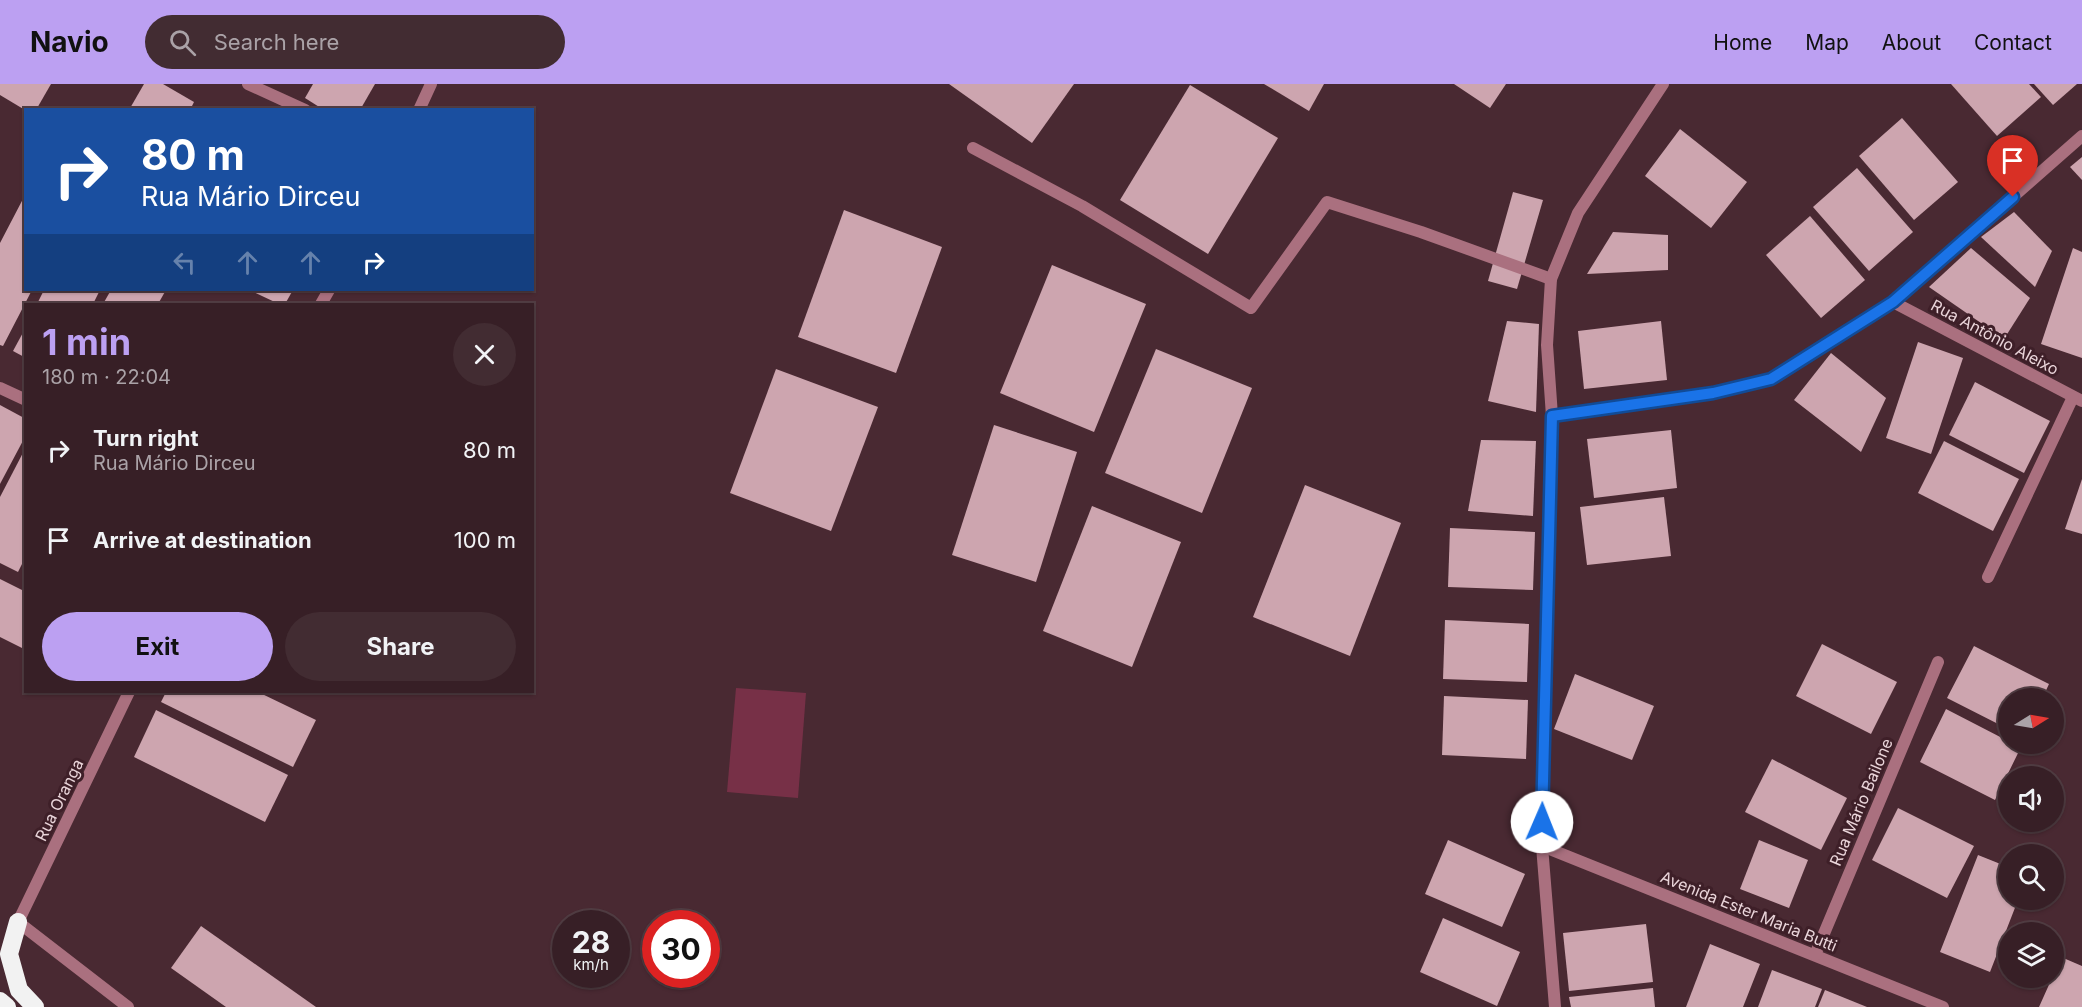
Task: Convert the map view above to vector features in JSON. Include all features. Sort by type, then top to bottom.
[{"type":"highway","points":[[18,922],[9,954],[19,990],[35,1007]]},
{"type":"highway","points":[[0,1001],[7,1007]]},
{"type":"street","points":[[248,84],[301,108]]},
{"type":"street","points":[[420,108],[431,84]]},
{"type":"street","points":[[1555,1007],[1542,846],[1552,416],[1547,345],[1551,279],[1578,213],[1663,84]]},
{"type":"street","points":[[1552,416],[1713,393],[1771,379],[1893,302],[2082,136]]},
{"type":"street","points":[[973,148],[1082,206],[1251,308],[1327,202],[1421,231],[1551,279]]},
{"type":"street","name":"Rua Antônio Aleixo","points":[[1893,302],[2077,399]]},
{"type":"street","points":[[0,388],[24,399]]},
{"type":"street","points":[[1988,577],[2077,399]]},
{"type":"street","name":"Rua Mário Bailone","points":[[1815,955],[1938,662]]},
{"type":"street","name":"Rua Oranga","points":[[18,922],[129,693]]},
{"type":"street","name":"Avenida Ester Maria Butti","points":[[1542,846],[1943,1007]]},
{"type":"street","points":[[18,922],[128,1007]]},
{"type":"shaded area","points":[[736,688],[806,693],[798,798],[727,792]]},
{"type":"building","points":[[0,84],[51,84],[37,108],[24,109],[0,95]]},
{"type":"building","points":[[144,84],[163,84],[194,102],[191,108],[130,108]]},
{"type":"building","points":[[313,84],[375,84],[361,108],[321,108],[305,98]]},
{"type":"building","points":[[949,84],[1074,84],[1032,143]]},
{"type":"building","points":[[1264,84],[1324,84],[1309,111]]},
{"type":"building","points":[[1454,84],[1506,84],[1490,108]]},
{"type":"building","points":[[1951,84],[2029,84],[2041,97],[1997,136]]},
{"type":"building","points":[[2034,84],[2077,84],[2053,105]]},
{"type":"building","points":[[1190,85],[1278,138],[1208,254],[1120,200]]},
{"type":"building","points":[[1902,118],[1958,182],[1914,220],[1859,156]]},
{"type":"building","points":[[1680,129],[1747,182],[1711,228],[1645,176]]},
{"type":"building","points":[[2082,157],[2082,180],[2070,167]]},
{"type":"building","points":[[1857,168],[1913,232],[1869,271],[1813,207]]},
{"type":"building","points":[[1513,192],[1543,200],[1517,289],[1488,281]]},
{"type":"building","points":[[24,197],[24,291],[31,291],[3,346],[0,345],[0,243]]},
{"type":"building","points":[[844,210],[942,247],[896,373],[798,337]]},
{"type":"building","points":[[2014,212],[2052,251],[2035,287],[1981,237]]},
{"type":"building","points":[[1810,216],[1865,280],[1821,318],[1766,255]]},
{"type":"building","points":[[1613,232],[1668,235],[1668,270],[1587,274]]},
{"type":"building","points":[[1971,248],[2030,298],[2004,339],[1929,287]]},
{"type":"building","points":[[2073,248],[2082,252],[2082,358],[2041,344]]},
{"type":"building","points":[[1052,265],[1146,304],[1094,432],[1000,393]]},
{"type":"building","points":[[44,291],[100,291],[94,303],[38,303]]},
{"type":"building","points":[[110,291],[165,291],[159,303],[104,303]]},
{"type":"building","points":[[251,291],[292,291],[286,303],[277,303]]},
{"type":"building","points":[[1507,321],[1539,324],[1536,412],[1488,401]]},
{"type":"building","points":[[1661,321],[1667,380],[1584,389],[1578,331]]},
{"type":"building","points":[[24,331],[24,357],[13,351]]},
{"type":"building","points":[[1918,342],[1963,358],[1931,454],[1886,438]]},
{"type":"building","points":[[1156,349],[1252,388],[1202,513],[1105,473]]},
{"type":"building","points":[[1831,353],[1886,398],[1861,452],[1794,400]]},
{"type":"building","points":[[776,369],[878,407],[831,531],[730,493]]},
{"type":"building","points":[[1975,382],[2050,421],[2024,473],[1949,435]]},
{"type":"building","points":[[0,405],[24,418],[24,439],[0,484]]},
{"type":"building","points":[[994,425],[1077,452],[1036,582],[952,555]]},
{"type":"building","points":[[1671,430],[1677,488],[1594,498],[1587,439]]},
{"type":"building","points":[[1481,440],[1536,441],[1533,516],[1468,511]]},
{"type":"building","points":[[1944,441],[2019,479],[1993,531],[1918,493]]},
{"type":"building","points":[[24,451],[24,560],[18,572],[0,563],[0,497]]},
{"type":"building","points":[[2082,479],[2082,534],[2065,529]]},
{"type":"building","points":[[1305,485],[1401,523],[1350,656],[1253,617]]},
{"type":"building","points":[[1664,497],[1671,556],[1587,565],[1580,507]]},
{"type":"building","points":[[1092,506],[1181,542],[1132,667],[1043,631]]},
{"type":"building","points":[[1450,528],[1535,532],[1533,590],[1448,587]]},
{"type":"building","points":[[0,579],[24,591],[24,649],[0,637]]},
{"type":"building","points":[[1445,620],[1529,624],[1527,682],[1443,679]]},
{"type":"building","points":[[1822,644],[1897,682],[1871,734],[1796,696]]},
{"type":"building","points":[[1974,646],[2049,684],[2047,688],[1998,688],[1998,724],[1947,698]]},
{"type":"building","points":[[1575,674],[1654,706],[1632,760],[1554,729]]},
{"type":"building","points":[[166,693],[260,693],[316,720],[293,767],[161,702]]},
{"type":"building","points":[[1444,696],[1528,700],[1526,759],[1442,755]]},
{"type":"building","points":[[1946,709],[1998,736],[1998,754],[2018,754],[2012,766],[1998,766],[1998,794],[1995,800],[1920,762]]},
{"type":"building","points":[[156,710],[288,775],[265,822],[134,757]]},
{"type":"building","points":[[1772,759],[1847,798],[1821,850],[1745,812]]},
{"type":"building","points":[[1898,808],[1974,846],[1947,898],[1872,860]]},
{"type":"building","points":[[1448,840],[1525,874],[1502,927],[1425,894]]},
{"type":"building","points":[[1759,840],[1808,860],[1789,908],[1740,889]]},
{"type":"building","points":[[1978,855],[1998,863],[1998,910],[2014,910],[2009,922],[1998,922],[1998,951],[1990,972],[1940,952]]},
{"type":"building","points":[[1443,918],[1520,952],[1497,1006],[1420,972]]},
{"type":"building","points":[[1646,924],[1653,982],[1569,991],[1563,933]]},
{"type":"building","points":[[201,926],[316,1007],[226,1007],[171,968]]},
{"type":"building","points":[[1710,944],[1760,964],[1743,1007],[1686,1007]]},
{"type":"building","points":[[2064,958],[2082,966],[2082,1007],[2039,1007],[2048,988],[2064,988]]},
{"type":"building","points":[[1772,970],[1822,989],[1815,1007],[1758,1007]]},
{"type":"building","points":[[1653,988],[1655,1007],[1571,1007],[1569,997]]},
{"type":"building","points":[[1825,990],[1867,1007],[1818,1007]]},
{"type":"route","points":[[1542,822],[1552,416],[1713,393],[1771,379],[1893,302],[2013,197]]}]
